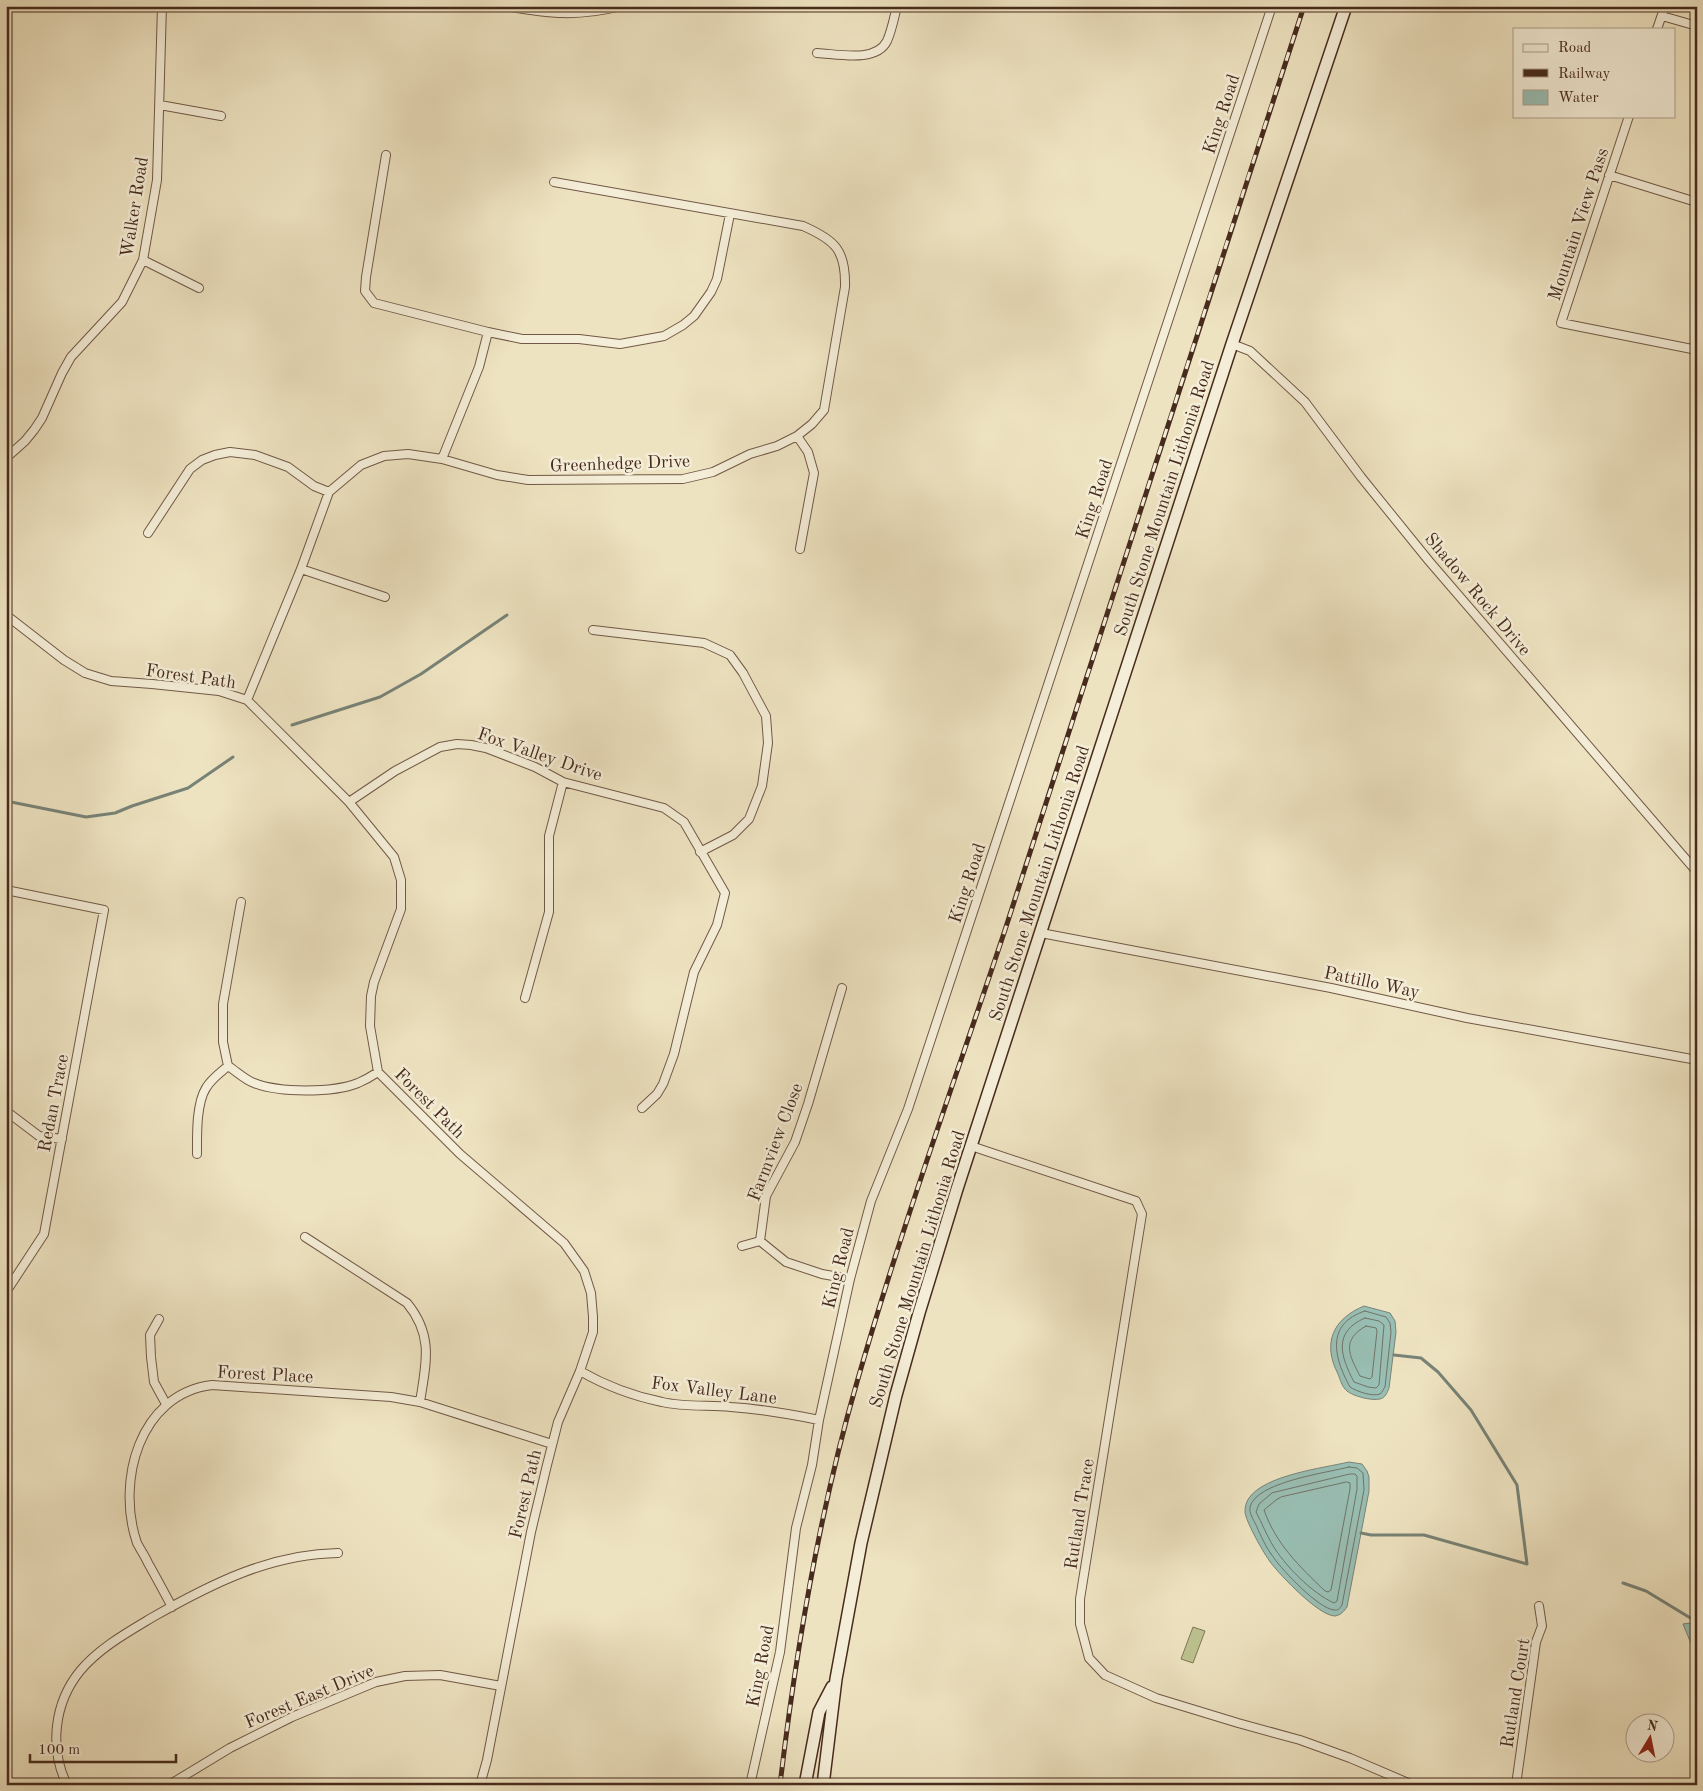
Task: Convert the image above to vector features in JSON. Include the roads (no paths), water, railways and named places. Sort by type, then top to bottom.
[{"type":"main road","name":"South Stone Mountain Lithonia Road","points":[[823,1785],[836,1679],[861,1543],[894,1404],[922,1304],[971,1146],[1232,344],[1346,6]]},
{"type":"main road","points":[[805,1785],[819,1712],[836,1679]]},
{"type":"street","name":"Walker Road","points":[[6,458],[34,430],[42,418],[71,357],[122,302],[143,260],[157,180],[162,6]]},
{"type":"street","points":[[506,6],[568,14],[597,12],[621,6]]},
{"type":"street","points":[[817,53],[867,56],[879,51],[886,42],[897,6]]},
{"type":"street","name":"King Road","points":[[750,1785],[780,1652],[796,1528],[812,1465],[819,1420],[850,1278],[871,1201],[908,1109],[1272,6]]},
{"type":"street","points":[[1658,28],[1665,6]]},
{"type":"street","points":[[1662,16],[1697,26]]},
{"type":"street","points":[[160,106],[221,116]]},
{"type":"street","name":"Mountain View Pass","points":[[1628,118],[1561,323],[1697,350]]},
{"type":"street","points":[[386,155],[366,277],[366,291],[374,303],[522,339],[579,339],[620,344],[664,336],[683,325],[694,316],[711,292],[717,279],[730,214]]},
{"type":"street","points":[[1609,175],[1693,200]]},
{"type":"street","name":"Greenhedge Drive","points":[[247,700],[301,569],[329,492],[360,465],[384,456],[408,454],[442,459],[496,475],[528,480],[683,479],[713,472],[750,454],[778,446],[798,436],[824,410],[845,287],[845,273],[842,258],[835,246],[824,235],[803,226],[554,182]]},
{"type":"street","points":[[143,260],[199,288]]},
{"type":"street","points":[[442,459],[479,366],[488,332]]},
{"type":"street","name":"Shadow Rock Drive","points":[[1232,344],[1250,351],[1305,402],[1361,477],[1429,561],[1697,872]]},
{"type":"street","points":[[798,436],[808,452],[814,473],[800,549]]},
{"type":"street","points":[[148,533],[190,469],[202,460],[215,454],[230,452],[255,455],[288,467],[314,486],[329,492]]},
{"type":"street","points":[[301,569],[385,597]]},
{"type":"street","name":"Forest Path","points":[[6,615],[64,660],[85,673],[110,681],[219,692],[247,700],[349,802],[394,857],[401,880],[401,909],[374,982],[371,996],[370,1026],[378,1072],[460,1154],[564,1242],[584,1271],[591,1293],[593,1332],[580,1371],[558,1422],[552,1444],[531,1532],[487,1760],[480,1785]]},
{"type":"street","points":[[593,630],[704,643],[730,656],[743,673],[766,716],[768,743],[762,786],[749,819],[733,835],[700,852]]},
{"type":"street","name":"Fox Valley Drive","points":[[349,802],[395,771],[440,747],[457,744],[486,748],[535,767],[563,782],[664,808],[684,822],[725,894],[717,925],[694,972],[674,1054],[663,1084],[657,1094],[642,1108]]},
{"type":"street","points":[[525,998],[549,912],[549,836],[563,782]]},
{"type":"street","name":"Redan Trace","points":[[6,890],[104,910],[44,1234],[6,1292]]},
{"type":"street","points":[[241,902],[223,1004],[223,1042],[228,1066],[254,1083],[306,1090],[332,1090],[358,1083],[378,1072]]},
{"type":"street","name":"Pattillo Way","points":[[1041,933],[1332,988],[1467,1018],[1697,1060]]},
{"type":"street","name":"Farmview Close","points":[[760,1241],[766,1196],[795,1142],[842,988]]},
{"type":"street","points":[[197,1154],[197,1132],[201,1102],[206,1088],[228,1066]]},
{"type":"street","points":[[6,1111],[39,1136],[62,1139]]},
{"type":"street","name":"Rutland Trace","points":[[971,1146],[1136,1201],[1142,1214],[1080,1599],[1080,1624],[1089,1658],[1105,1675],[1156,1698],[1238,1724],[1300,1740],[1350,1758],[1413,1785]]},
{"type":"street","points":[[305,1237],[406,1303],[416,1314],[426,1342],[425,1372],[420,1402]]},
{"type":"street","points":[[742,1246],[760,1241],[786,1262],[815,1272],[850,1278]]},
{"type":"street","points":[[159,1319],[150,1335],[151,1357],[154,1382],[166,1404]]},
{"type":"street","name":"Fox Valley Lane","points":[[580,1371],[620,1391],[664,1403],[734,1407],[819,1420]]},
{"type":"street","name":"Forest Place","points":[[172,1607],[137,1543],[129,1503],[131,1474],[138,1446],[152,1420],[166,1404],[197,1387],[212,1385],[391,1396],[420,1402],[552,1444]]},
{"type":"street","points":[[68,1785],[61,1772],[57,1753],[56,1738],[60,1710],[72,1683],[80,1671],[102,1651],[135,1628],[230,1577],[259,1566],[300,1556],[338,1553]]},
{"type":"street","name":"Rutland Court","points":[[1516,1785],[1536,1642],[1542,1626],[1539,1606]]},
{"type":"street","name":"Forest East Drive","points":[[169,1785],[256,1734],[309,1709],[376,1682],[405,1676],[440,1675],[501,1686]]},
{"type":"water","points":[[1364,1306],[1390,1313],[1395,1321],[1396,1332],[1389,1388],[1385,1396],[1380,1399],[1362,1398],[1347,1391],[1341,1383],[1331,1352],[1333,1333],[1338,1325],[1353,1311]]},
{"type":"water","points":[[1349,1462],[1362,1464],[1367,1471],[1369,1491],[1347,1607],[1341,1614],[1335,1616],[1320,1610],[1310,1603],[1271,1563],[1252,1530],[1246,1517],[1245,1508],[1249,1498],[1257,1490],[1281,1478]]},
{"type":"water","points":[[1697,1622],[1697,1658],[1683,1624]]},
{"type":"waterway","points":[[292,725],[380,697],[421,674],[507,615]]},
{"type":"waterway","points":[[6,801],[86,817],[115,813],[188,788],[233,757]]},
{"type":"waterway","points":[[1361,1533],[1371,1535],[1424,1535],[1527,1564],[1517,1485],[1471,1410],[1438,1372],[1421,1358],[1394,1355]]},
{"type":"waterway","points":[[1623,1583],[1646,1591],[1697,1622]]},
{"type":"railway","points":[[780,1785],[793,1683],[810,1582],[831,1481],[857,1382],[910,1211],[1005,930],[1304,6]]}]
